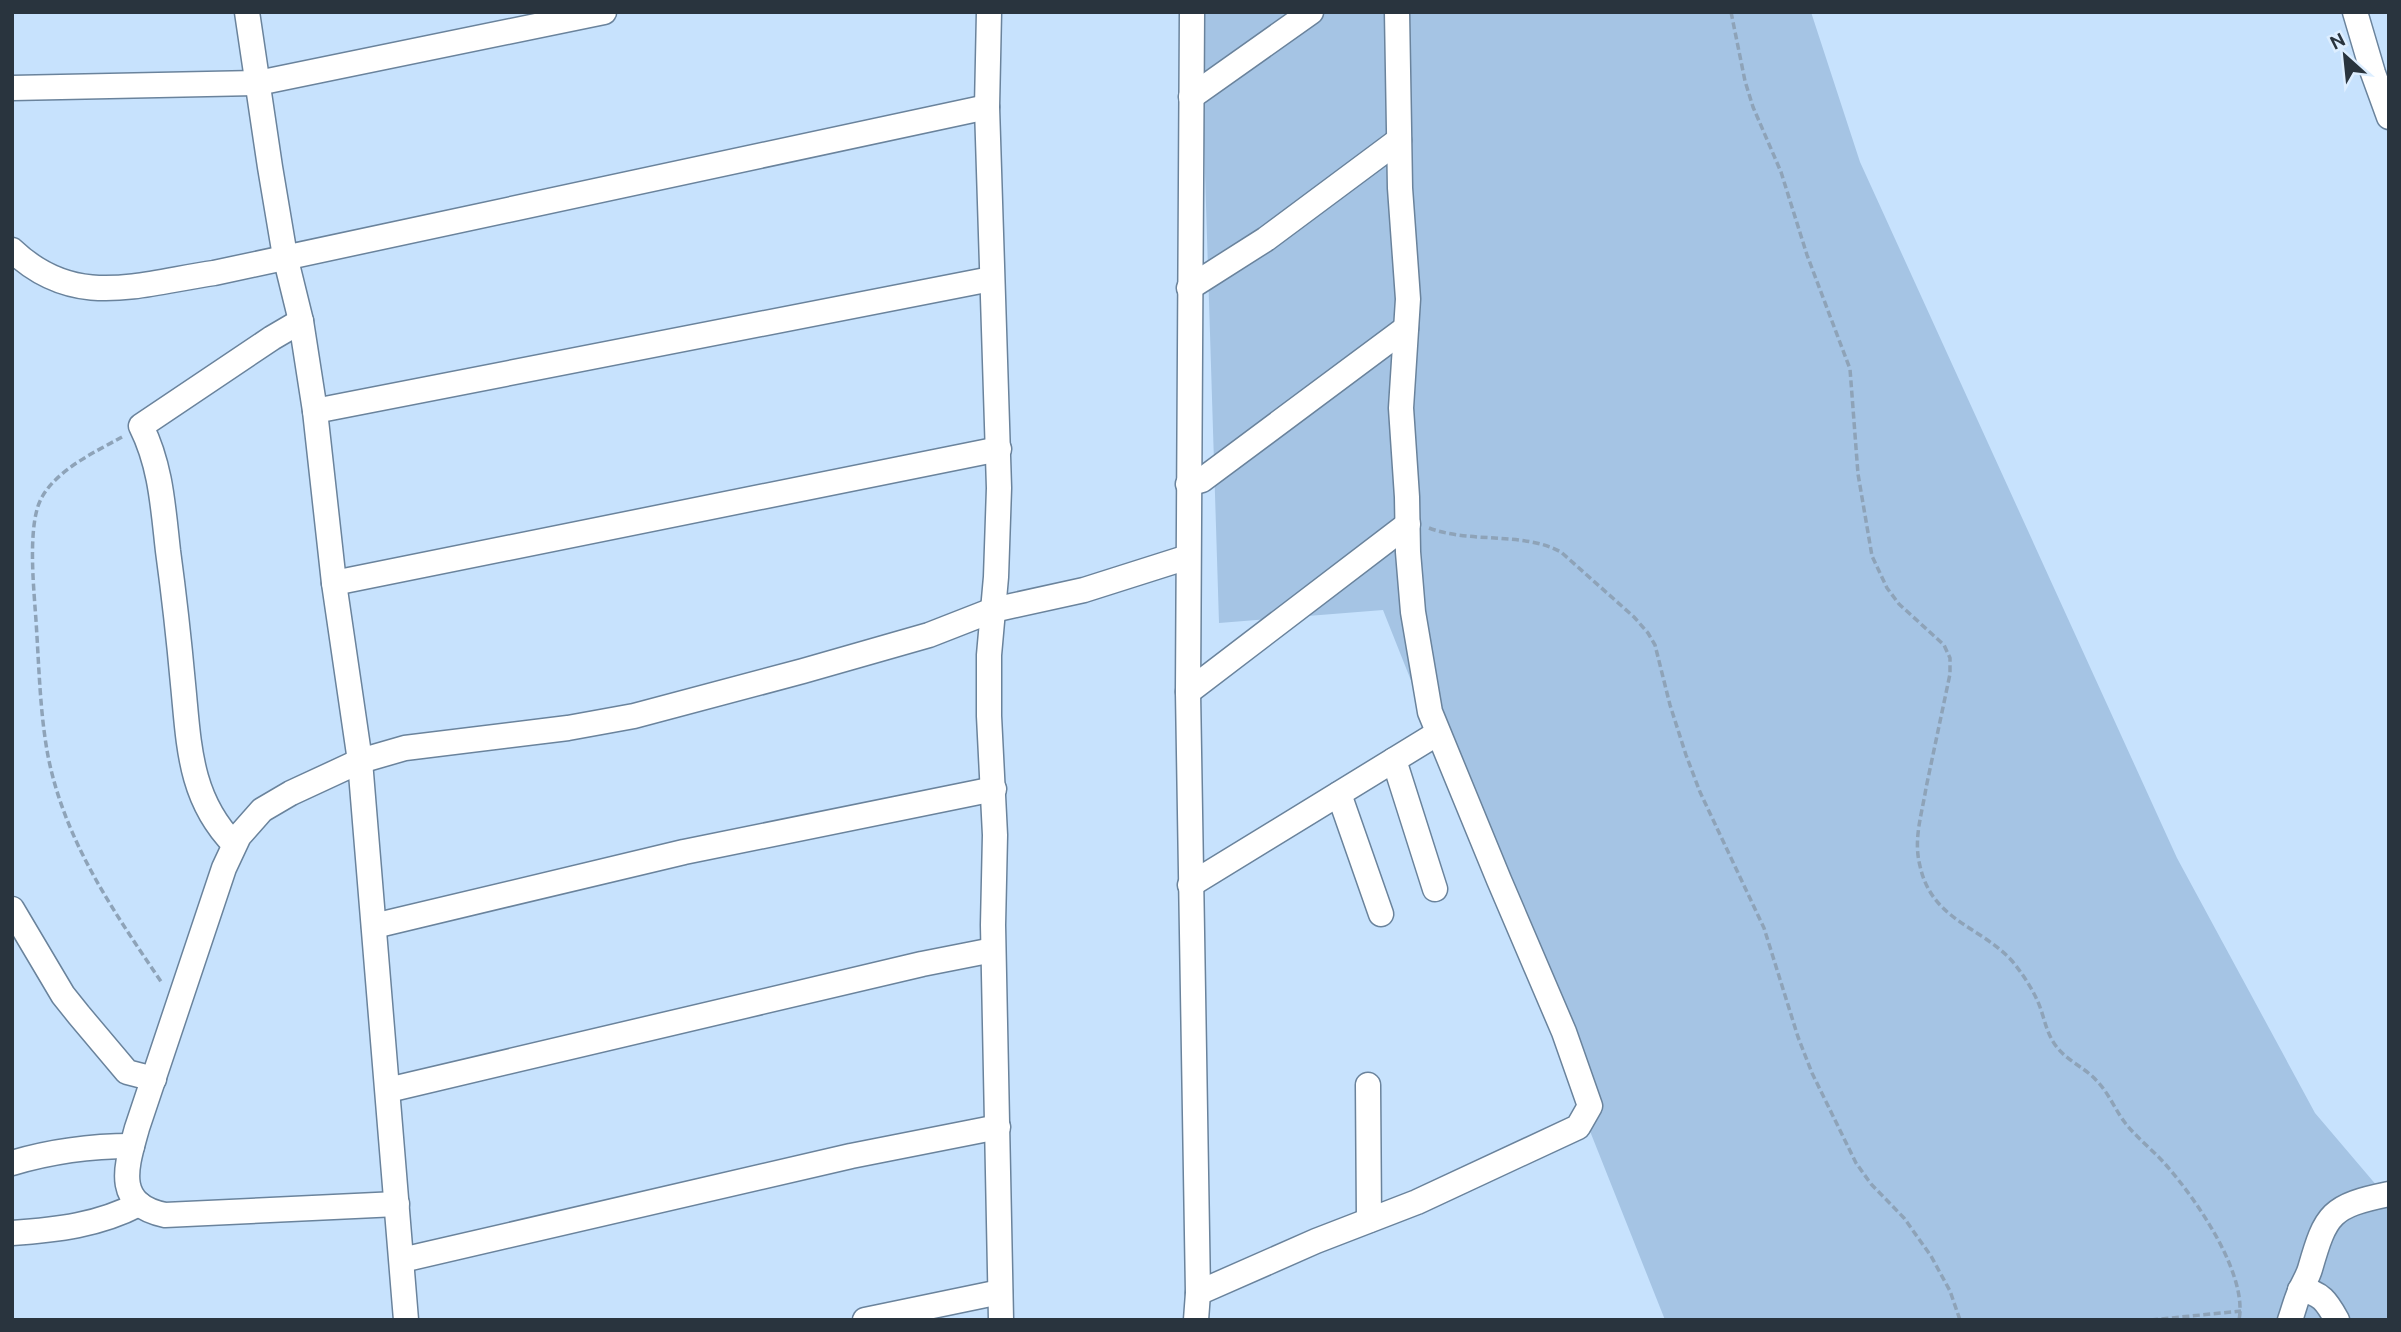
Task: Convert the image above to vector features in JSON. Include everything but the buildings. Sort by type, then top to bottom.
[{"type":"street","points":[[247,12],[285,256],[301,321],[315,411],[334,583],[360,761],[406,1320]]},
{"type":"street","points":[[12,88],[258,83],[604,12]]},
{"type":"street","points":[[989,12],[987,107],[999,449],[996,578],[989,655],[989,716],[994,789],[993,950],[1001,1320]]},
{"type":"street","points":[[1192,12],[1188,692],[1198,1293],[1196,1320]]},
{"type":"street","points":[[1191,97],[1311,12]]},
{"type":"street","points":[[1198,1293],[1417,1202],[1578,1127],[1590,1106],[1564,1032],[1430,712],[1413,612],[1401,408],[1408,299],[1400,188],[1397,12]]},
{"type":"street","points":[[2355,12],[2389,117]]},
{"type":"street","points":[[12,250],[54,280],[70,285],[105,289],[215,273],[987,107]]},
{"type":"street","points":[[1189,288],[1266,239],[1399,140]]},
{"type":"street","points":[[315,411],[991,279]]},
{"type":"street","points":[[234,844],[220,828],[207,805],[192,763],[185,722],[162,488],[153,453],[141,426],[301,321]]},
{"type":"street","points":[[1188,484],[1202,480],[1406,328]]},
{"type":"street","points":[[334,583],[999,449]]},
{"type":"street","points":[[1188,692],[1408,524]]},
{"type":"street","points":[[397,1204],[165,1216],[139,1203],[129,1189],[126,1171],[177,1005],[234,844],[249,822],[276,800],[360,761],[405,748],[568,728],[634,716],[929,635],[993,610],[1084,590],[1188,557]]},
{"type":"street","points":[[1191,885],[1438,733]]},
{"type":"street","points":[[1394,760],[1435,889]]},
{"type":"street","points":[[374,926],[671,855],[994,789]]},
{"type":"street","points":[[1339,794],[1381,914]]},
{"type":"street","points":[[12,909],[63,995],[127,1072],[154,1079]]},
{"type":"street","points":[[388,1090],[922,964],[993,950]]},
{"type":"street","points":[[127,1072],[135,1137]]},
{"type":"street","points":[[1368,1084],[1369,1220]]},
{"type":"street","points":[[402,1260],[837,1159],[998,1127]]},
{"type":"street","points":[[12,1163],[44,1154],[135,1137]]},
{"type":"street","points":[[2290,1320],[2309,1272],[2316,1244],[2331,1216],[2356,1201],[2389,1194]]},
{"type":"street","points":[[12,1233],[80,1225],[114,1215],[139,1203]]},
{"type":"street","points":[[2300,1290],[2315,1292],[2337,1320]]},
{"type":"street","points":[[865,1320],[1000,1292]]},
{"type":"path","points":[[1731,12],[1753,107],[1781,172],[1807,255],[1850,369],[1858,474],[1872,556],[1887,588],[1899,604],[1940,640],[1950,658],[1950,674],[1917,838],[1924,880],[1937,903],[1947,914],[2004,953],[2014,964],[2039,1004],[2046,1028],[2056,1046],[2070,1061],[2098,1082],[2124,1121],[2167,1166],[2198,1208],[2223,1248],[2241,1311],[2239,1320]]},
{"type":"path","points":[[141,426],[92,454],[56,479],[40,499],[34,522],[35,600],[43,725],[56,788],[66,819],[93,878],[177,1005]]},
{"type":"path","points":[[1408,524],[1420,524],[1444,533],[1475,538],[1533,541],[1551,546],[1634,617],[1648,633],[1659,659],[1670,705],[1690,767],[1764,928],[1812,1073],[1856,1163],[1871,1184],[1904,1218],[1925,1247],[1950,1292],[1960,1320]]},
{"type":"path","points":[[2151,1320],[2241,1311]]},
{"type":"path","points":[[2217,1320],[2219,1313]]},
{"type":"shaded area","points":[[1200,12],[1811,12],[1860,162],[2177,858],[2315,1113],[2389,1200],[2389,1320],[1665,1320],[1383,610],[1219,623]]}]
